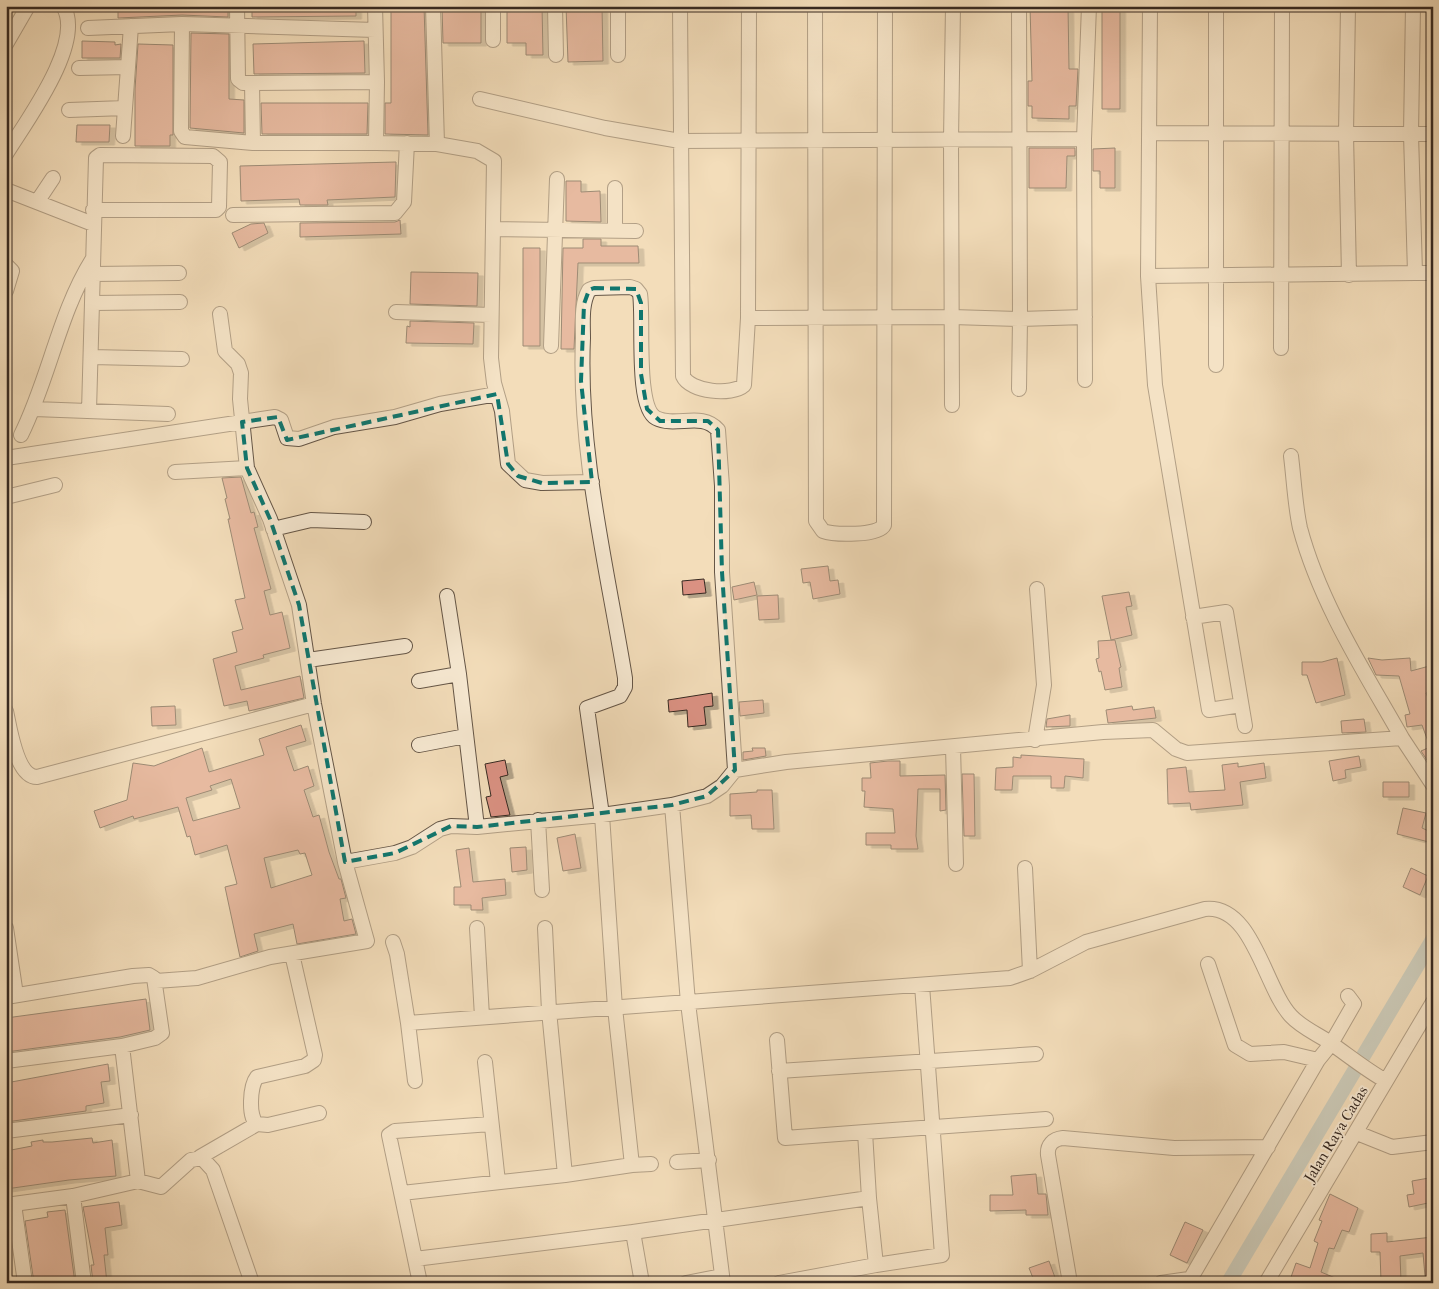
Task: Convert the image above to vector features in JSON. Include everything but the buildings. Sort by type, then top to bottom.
[{"type":"street","points":[[6,44],[28,6]]},
{"type":"street","points":[[6,154],[64,55],[67,34],[66,18],[62,6]]},
{"type":"street","points":[[237,6],[238,79],[244,83],[377,82]]},
{"type":"street","points":[[375,6],[376,143]]},
{"type":"street","points":[[433,6],[437,144]]},
{"type":"street","points":[[493,6],[493,40]]},
{"type":"street","points":[[555,6],[556,55]]},
{"type":"street","points":[[618,6],[618,55]]},
{"type":"street","points":[[680,6],[682,370],[684,380],[692,385],[718,390],[732,390],[744,385],[748,318],[749,6]]},
{"type":"street","points":[[815,6],[816,521],[823,531],[841,533],[875,532],[884,525],[885,6]]},
{"type":"street","points":[[952,405],[951,140],[953,6]]},
{"type":"street","points":[[1019,6],[1019,389]]},
{"type":"street","points":[[1085,380],[1084,139],[1089,6]]},
{"type":"street","points":[[1150,6],[1148,276],[1155,385],[1209,710],[1241,705]]},
{"type":"street","points":[[1216,6],[1214,133],[1216,365]]},
{"type":"street","points":[[1281,348],[1282,6]]},
{"type":"street","points":[[1348,6],[1346,134],[1349,275]]},
{"type":"street","points":[[1413,6],[1412,134],[1415,273]]},
{"type":"street","points":[[182,24],[181,131],[185,137],[253,142],[437,144],[477,151],[494,161],[490,358],[496,394],[502,411],[508,464],[518,476],[525,480],[542,483],[592,482]]},
{"type":"street","points":[[88,28],[182,24],[375,30]]},
{"type":"street","points":[[123,136],[131,26]]},
{"type":"street","points":[[79,68],[128,67]]},
{"type":"street","points":[[252,83],[253,142]]},
{"type":"street","points":[[480,99],[605,128],[680,141],[1084,139]]},
{"type":"street","points":[[69,110],[125,108]]},
{"type":"street","points":[[1149,133],[1433,134]]},
{"type":"street","points":[[233,215],[395,213],[404,202],[407,143]]},
{"type":"street","points":[[6,190],[37,202],[93,217],[216,210],[219,207],[220,162],[213,156],[100,155],[95,160],[93,217],[94,258],[89,411]]},
{"type":"street","points":[[37,202],[53,178]]},
{"type":"street","points":[[551,346],[557,179]]},
{"type":"street","points":[[615,188],[615,231]]},
{"type":"street","points":[[493,229],[636,231]]},
{"type":"street","points":[[21,434],[34,409],[78,284],[94,258]]},
{"type":"street","points":[[6,265],[12,271],[6,291]]},
{"type":"street","points":[[93,274],[178,273]]},
{"type":"street","points":[[1148,276],[1433,273]]},
{"type":"street","points":[[632,1165],[615,1008],[602,815],[587,708],[620,696],[625,687],[592,482],[581,381],[584,304],[589,290],[594,288],[630,287],[636,289],[640,294],[641,374],[647,409],[652,416],[660,420],[708,421],[718,430],[722,486],[722,572],[735,770]]},
{"type":"street","points":[[92,303],[180,302]]},
{"type":"street","points":[[396,312],[491,315]]},
{"type":"street","points":[[156,981],[197,978],[270,957],[367,941],[345,862],[314,704],[298,605],[273,529],[247,468],[242,422],[241,373],[238,364],[225,351],[220,314]]},
{"type":"street","points":[[748,318],[952,317],[1020,319],[1084,316]]},
{"type":"street","points":[[91,357],[182,359]]},
{"type":"street","points":[[6,458],[278,417],[281,420],[286,438],[299,439],[334,427],[395,417],[440,404],[496,394]]},
{"type":"street","points":[[34,409],[168,414]]},
{"type":"street","points":[[1291,456],[1300,524],[1313,568],[1341,631],[1402,738],[1433,785]]},
{"type":"street","points":[[174,472],[247,468]]},
{"type":"street","points":[[6,497],[55,485]]},
{"type":"street","points":[[273,529],[311,520],[364,522]]},
{"type":"street","points":[[1035,740],[1044,686],[1037,589]]},
{"type":"street","points":[[447,596],[459,674],[477,827]]},
{"type":"street","points":[[1193,617],[1226,612],[1245,726]]},
{"type":"street","points":[[308,660],[405,646]]},
{"type":"street","points":[[419,682],[459,674]]},
{"type":"street","points":[[6,711],[10,743],[25,773],[37,778],[314,704]]},
{"type":"street","points":[[345,862],[395,853],[412,847],[440,828],[451,826],[477,827],[602,815],[672,805],[707,796],[722,786],[735,770],[786,762],[1035,740],[1103,732],[1153,730],[1187,754],[1402,738]]},
{"type":"street","points":[[419,745],[466,736]]},
{"type":"street","points":[[953,747],[956,864]]},
{"type":"street","points":[[672,805],[688,1004],[709,1160],[722,1280],[686,1283]]},
{"type":"street","points":[[538,820],[542,890]]},
{"type":"street","points":[[1025,868],[1030,971]]},
{"type":"street","points":[[408,1023],[550,1011],[688,1004],[1010,978],[1030,971],[1086,942],[1205,909],[1223,911],[1235,918],[1243,926],[1277,999],[1293,1018],[1370,1072],[1386,1081]]},
{"type":"street","points":[[6,928],[11,996],[149,975],[156,981],[162,1033],[155,1038],[122,1046],[6,1061]]},
{"type":"street","points":[[477,928],[482,1017]]},
{"type":"street","points":[[544,928],[565,1175]]},
{"type":"street","points":[[393,942],[397,954],[408,1023],[415,1081]]},
{"type":"street","points":[[257,1124],[252,1118],[252,1092],[253,1083],[257,1078],[305,1066],[314,1060],[315,1056],[292,954]]},
{"type":"street","points":[[1208,964],[1235,1044],[1250,1054],[1284,1052],[1318,1060]]},
{"type":"street","points":[[779,1283],[942,1255],[922,985]]},
{"type":"street","points":[[1161,1283],[1188,1281],[1318,1060],[1336,1048],[1354,1004],[1348,996]]},
{"type":"street","name":"Jalan Raya Cadas","points":[[1266,1283],[1357,1133],[1433,1002]]},
{"type":"street","points":[[777,1040],[785,1138],[1046,1120]]},
{"type":"street","points":[[122,1046],[138,1181]]},
{"type":"street","points":[[779,1071],[1036,1054]]},
{"type":"street","points":[[485,1062],[498,1182]]},
{"type":"street","points":[[25,1283],[10,1205],[73,1196],[138,1181],[161,1187],[191,1160],[200,1157],[257,1124],[268,1125],[319,1113]]},
{"type":"street","points":[[6,1131],[131,1115]]},
{"type":"street","points":[[420,1283],[389,1138],[395,1131],[491,1124]]},
{"type":"street","points":[[865,1132],[876,1265]]},
{"type":"street","points":[[1357,1133],[1392,1147],[1433,1142]]},
{"type":"street","points":[[1070,1283],[1048,1155],[1052,1141],[1063,1138],[1174,1148],[1268,1147]]},
{"type":"street","points":[[200,1157],[213,1170],[252,1283]]},
{"type":"street","points":[[677,1162],[709,1160]]},
{"type":"street","points":[[402,1193],[651,1164]]},
{"type":"street","points":[[73,1196],[84,1283]]},
{"type":"street","points":[[415,1259],[715,1222],[869,1198]]},
{"type":"street","points":[[633,1232],[642,1283]]},
{"type":"highlighted area","points":[[594,288],[636,289],[641,303],[641,374],[647,409],[660,421],[708,421],[718,430],[722,572],[735,770],[707,796],[672,805],[477,827],[451,826],[395,853],[345,862],[299,605],[270,519],[247,468],[242,422],[278,417],[287,440],[497,394],[508,464],[518,476],[542,483],[592,482],[581,381],[584,304],[589,290]]},
{"type":"waterway","points":[[1228,1283],[1433,939]]}]
